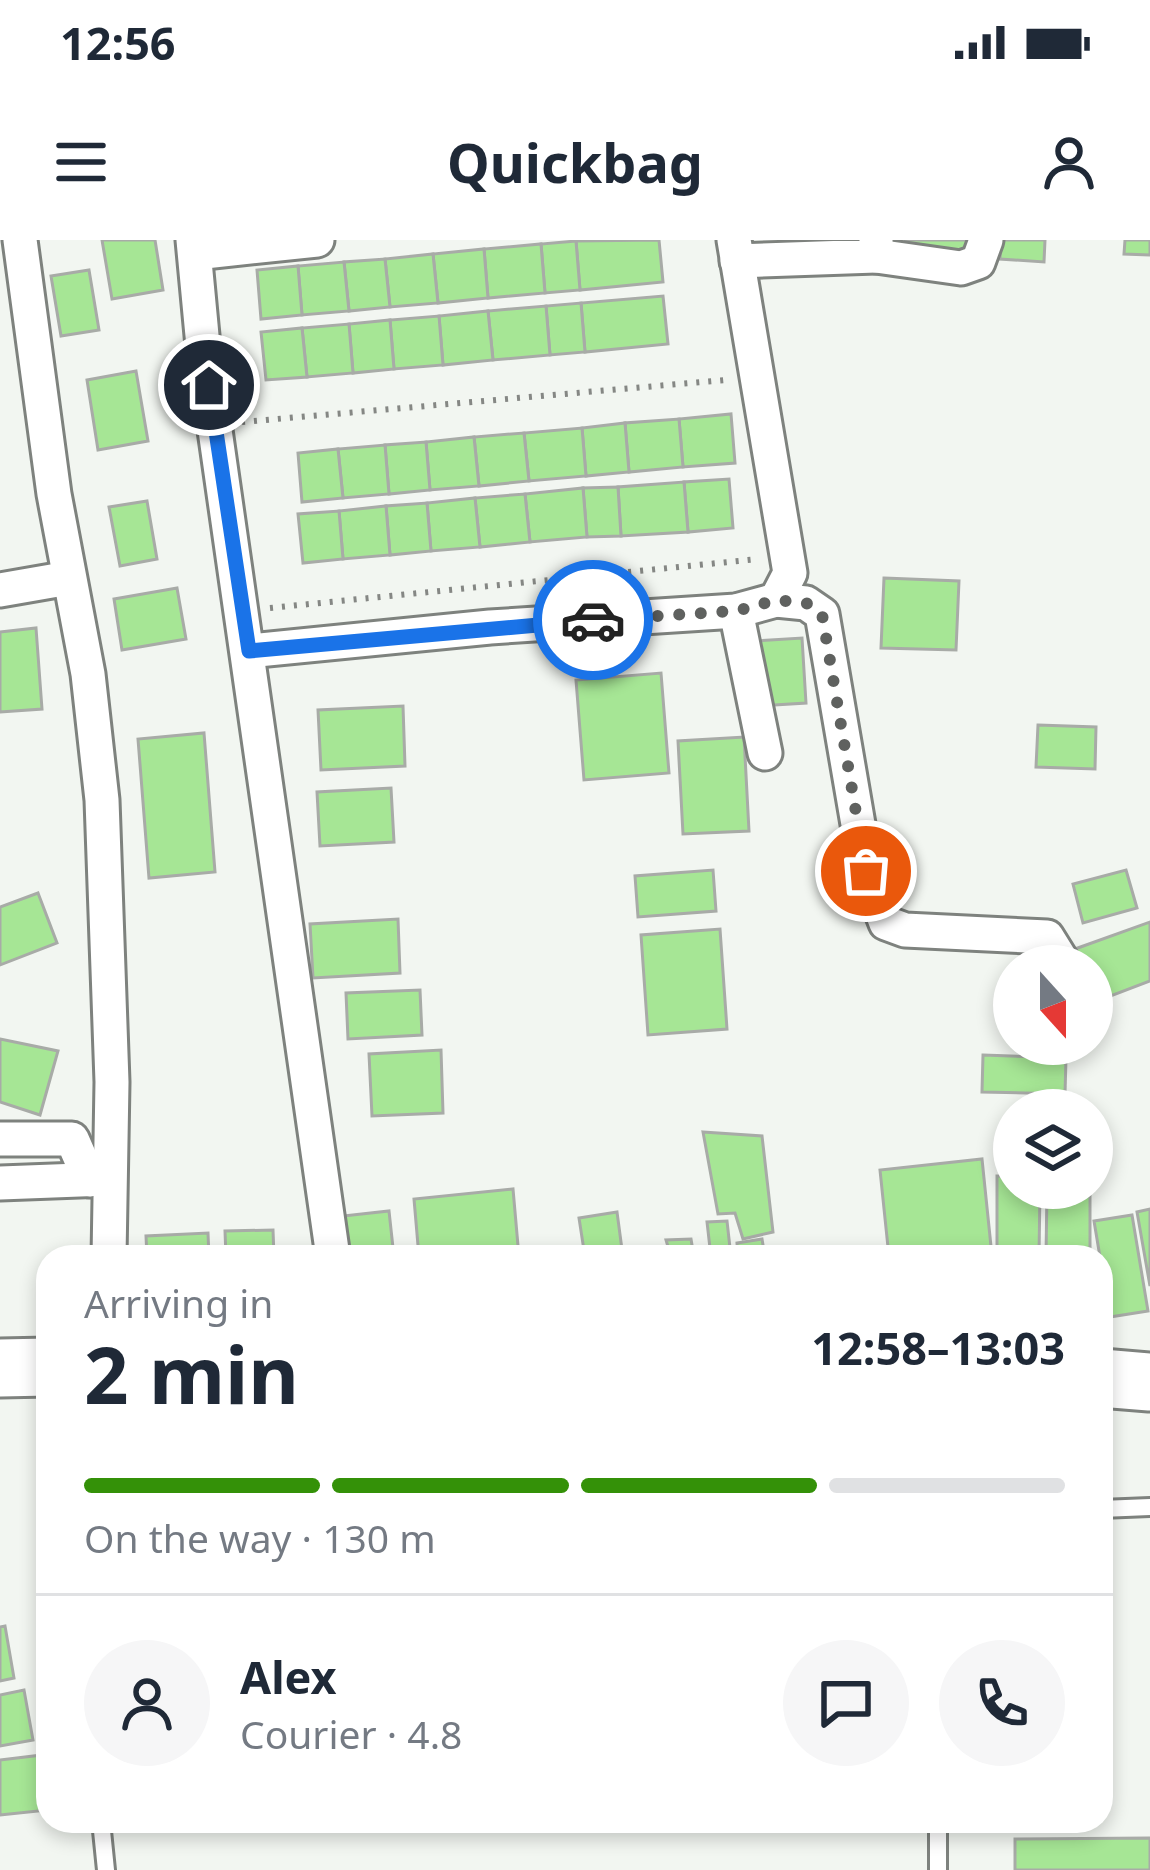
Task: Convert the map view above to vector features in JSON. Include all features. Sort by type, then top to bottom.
[{"type":"highway","points":[[0,1338],[36,1337]]},
{"type":"highway","points":[[1113,1351],[1150,1353]]},
{"type":"highway","points":[[0,1368],[36,1367]]},
{"type":"highway","points":[[1113,1379],[1150,1382]]},
{"type":"street","points":[[20,240],[69,578],[88,674],[103,800],[101,1179],[109,1245]]},
{"type":"street","points":[[317,240],[194,246],[331,1245]]},
{"type":"street","points":[[776,600],[790,573],[736,250],[876,248],[961,268],[978,262],[986,240]]},
{"type":"street","points":[[0,590],[69,578]]},
{"type":"street","points":[[249,651],[490,626],[736,611],[776,600],[806,603],[822,614],[866,871],[886,923],[905,930],[1047,938],[1052,945]]},
{"type":"street","points":[[736,611],[765,753]]},
{"type":"street","points":[[0,1139],[72,1138],[101,1179]]},
{"type":"street","points":[[0,1183],[101,1179]]},
{"type":"lane","points":[[1113,1509],[1150,1507]]},
{"type":"lane","points":[[102,1833],[106,1870]]},
{"type":"lane","points":[[938,1833],[938,1870]]},
{"type":"path","points":[[215,425],[498,395],[758,377]]},
{"type":"path","points":[[242,611],[788,556]]},
{"type":"building","points":[[102,240],[155,240],[163,290],[112,299]]},
{"type":"building","points":[[659,240],[663,282],[580,290],[576,241]]},
{"type":"building","points":[[905,240],[967,240],[968,253],[905,255]]},
{"type":"building","points":[[1001,240],[1045,240],[1044,262],[1000,259]]},
{"type":"building","points":[[1125,240],[1150,240],[1150,255],[1124,254]]},
{"type":"building","points":[[576,241],[580,290],[545,293],[541,244]]},
{"type":"building","points":[[541,244],[545,293],[488,298],[484,249]]},
{"type":"building","points":[[484,249],[488,298],[438,303],[433,254]]},
{"type":"building","points":[[433,254],[438,303],[390,307],[385,259]]},
{"type":"building","points":[[385,259],[390,307],[349,311],[344,262]]},
{"type":"building","points":[[344,262],[349,311],[302,315],[298,266]]},
{"type":"building","points":[[298,266],[302,315],[261,319],[257,270]]},
{"type":"building","points":[[89,270],[99,330],[61,336],[51,276]]},
{"type":"building","points":[[663,296],[668,344],[585,352],[581,303]]},
{"type":"building","points":[[581,303],[585,352],[550,355],[546,306]]},
{"type":"building","points":[[546,306],[550,355],[493,360],[488,311]]},
{"type":"building","points":[[488,311],[493,360],[443,365],[439,316]]},
{"type":"building","points":[[439,316],[443,365],[394,369],[390,320]]},
{"type":"building","points":[[390,320],[394,369],[353,373],[349,324]]},
{"type":"building","points":[[349,324],[353,373],[307,377],[302,328]]},
{"type":"building","points":[[302,328],[307,377],[266,380],[261,332]]},
{"type":"building","points":[[136,371],[148,441],[98,450],[87,380]]},
{"type":"building","points":[[731,414],[735,463],[683,467],[679,419]]},
{"type":"building","points":[[679,419],[683,467],[629,472],[625,423]]},
{"type":"building","points":[[625,423],[629,472],[586,476],[582,428]]},
{"type":"building","points":[[582,428],[586,476],[529,481],[524,433]]},
{"type":"building","points":[[524,433],[529,481],[479,486],[474,437]]},
{"type":"building","points":[[474,437],[479,486],[430,490],[426,442]]},
{"type":"building","points":[[426,442],[430,490],[389,494],[385,445]]},
{"type":"building","points":[[385,445],[389,494],[343,498],[338,449]]},
{"type":"building","points":[[338,449],[343,498],[302,502],[298,453]]},
{"type":"building","points":[[729,479],[733,528],[688,532],[684,482]]},
{"type":"building","points":[[684,482],[688,532],[621,536],[618,487]]},
{"type":"building","points":[[618,487],[621,536],[587,537],[583,488]]},
{"type":"building","points":[[583,488],[587,537],[530,542],[525,494]]},
{"type":"building","points":[[525,494],[530,542],[480,547],[475,498]]},
{"type":"building","points":[[475,498],[480,547],[431,551],[427,503]]},
{"type":"building","points":[[147,501],[157,559],[120,566],[109,507]]},
{"type":"building","points":[[427,503],[431,551],[390,555],[386,506]]},
{"type":"building","points":[[386,506],[390,555],[343,559],[339,511]]},
{"type":"building","points":[[339,511],[343,559],[303,563],[298,514]]},
{"type":"building","points":[[884,578],[959,581],[956,650],[881,648]]},
{"type":"building","points":[[177,588],[186,639],[122,650],[114,599]]},
{"type":"building","points":[[36,628],[42,709],[0,712],[0,632]]},
{"type":"building","points":[[802,638],[806,703],[760,706],[756,641]]},
{"type":"building","points":[[661,673],[669,773],[584,780],[576,680]]},
{"type":"building","points":[[403,706],[405,766],[321,770],[318,710]]},
{"type":"building","points":[[1038,725],[1096,727],[1095,769],[1036,767]]},
{"type":"building","points":[[204,733],[215,872],[149,878],[138,739]]},
{"type":"building","points":[[744,737],[749,831],[683,834],[678,741]]},
{"type":"building","points":[[391,788],[394,842],[320,846],[317,792]]},
{"type":"building","points":[[713,870],[716,911],[638,917],[635,876]]},
{"type":"building","points":[[1126,870],[1137,908],[1083,923],[1073,884]]},
{"type":"building","points":[[38,893],[57,943],[0,965],[0,907]]},
{"type":"building","points":[[398,919],[400,973],[313,978],[310,924]]},
{"type":"building","points":[[1150,922],[1150,981],[1113,995],[1113,945],[1086,945]]},
{"type":"building","points":[[720,929],[727,1029],[648,1035],[641,935]]},
{"type":"building","points":[[420,990],[422,1035],[348,1039],[346,993]]},
{"type":"building","points":[[0,1039],[58,1051],[40,1115],[0,1102]]},
{"type":"building","points":[[441,1050],[443,1113],[372,1116],[369,1054]]},
{"type":"building","points":[[983,1055],[993,1055],[993,1065],[1066,1065],[1065,1089],[982,1092]]},
{"type":"building","points":[[703,1132],[762,1136],[773,1232],[743,1239],[735,1213],[718,1214]]},
{"type":"building","points":[[982,1159],[991,1245],[888,1245],[880,1170]]},
{"type":"building","points":[[513,1189],[518,1245],[418,1245],[414,1199]]},
{"type":"building","points":[[997,1209],[1040,1209],[1039,1245],[997,1245]]},
{"type":"building","points":[[1047,1209],[1090,1209],[1090,1245],[1046,1245]]},
{"type":"building","points":[[1150,1209],[1150,1286],[1137,1212]]},
{"type":"building","points":[[389,1211],[393,1245],[337,1245],[334,1217]]},
{"type":"building","points":[[617,1212],[621,1245],[583,1245],[579,1218]]},
{"type":"building","points":[[1132,1215],[1148,1311],[1113,1317],[1113,1245],[1098,1245],[1094,1221]]},
{"type":"building","points":[[727,1221],[730,1245],[710,1245],[707,1222]]},
{"type":"building","points":[[273,1230],[274,1245],[226,1245],[225,1231]]},
{"type":"building","points":[[208,1233],[208,1245],[146,1245],[146,1236]]},
{"type":"building","points":[[691,1239],[692,1245],[667,1245],[666,1240]]},
{"type":"building","points":[[762,1239],[763,1245],[737,1245]]},
{"type":"building","points":[[5,1626],[14,1678],[0,1681],[0,1627]]},
{"type":"building","points":[[24,1690],[33,1740],[0,1746],[0,1695]]},
{"type":"building","points":[[36,1756],[36,1811],[0,1815],[0,1760]]},
{"type":"building","points":[[1150,1838],[1150,1870],[1015,1870],[1015,1839]]},
{"type":"way so far","points":[[593,620],[736,611],[776,600],[806,603],[822,614],[866,871]]},
{"type":"route","points":[[209,385],[249,651],[593,620]]}]
